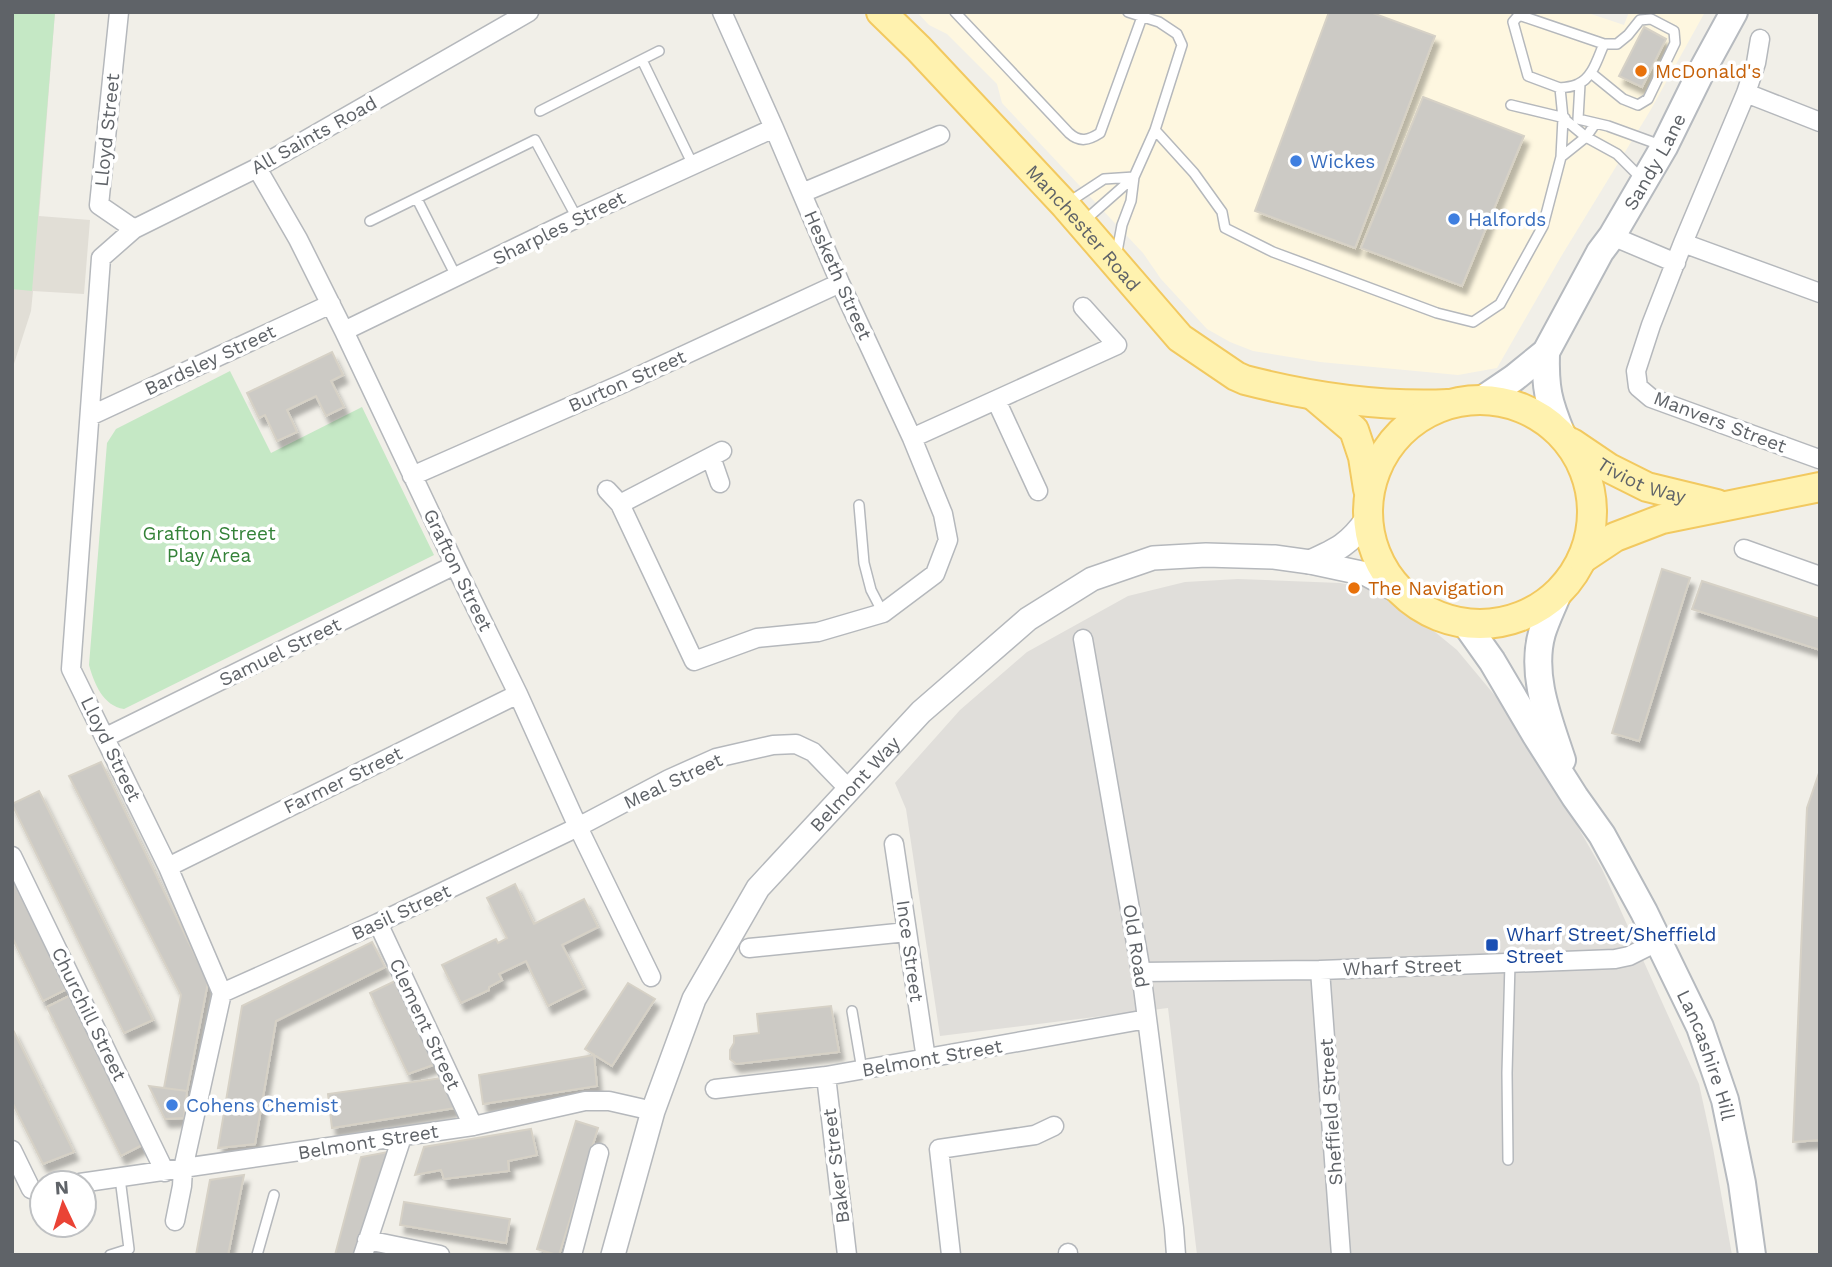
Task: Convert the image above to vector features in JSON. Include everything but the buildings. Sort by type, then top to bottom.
[{"type":"main road","name":"Manchester Road","points":[[881,12],[1073,214],[1180,338],[1245,380],[1314,396],[1415,405],[1448,404]]},
{"type":"main road","name":"Sandy Lane","points":[[1483,399],[1546,352],[1600,252],[1664,147],[1734,12]]},
{"type":"main road","name":"Sandy Lane","points":[[1546,352],[1545,382],[1550,405],[1564,438]]},
{"type":"main road","name":"Manchester Road","points":[[1314,396],[1354,430],[1363,457],[1368,506]]},
{"type":"main road","points":[[1483,399],[1514,405],[1543,419],[1564,438],[1583,467],[1592,497],[1591,529],[1582,559],[1572,577],[1558,593],[1530,612],[1498,623],[1465,623],[1434,614],[1403,594],[1372,545],[1368,506],[1378,463],[1395,437],[1419,417],[1448,404],[1483,399]]},
{"type":"main road","name":"Tiviot Way","points":[[1564,438],[1609,468],[1647,487],[1725,506]]},
{"type":"main road","name":"Tiviot Way","points":[[1582,559],[1615,537],[1662,519],[1820,487]]},
{"type":"main road","name":"Lancashire Hill","points":[[1558,593],[1541,635],[1538,671],[1549,718],[1575,797]]},
{"type":"main road","name":"Lancashire Hill","points":[[1465,623],[1492,661],[1535,734],[1601,835],[1659,941],[1700,1027],[1725,1100],[1742,1183],[1752,1255]]},
{"type":"street","name":"Lloyd Street","points":[[119,12],[99,205],[134,229]]},
{"type":"street","name":"All Saints Road","points":[[101,258],[134,229],[257,168],[529,12]]},
{"type":"street","name":"Hesketh Street","points":[[722,12],[840,283],[912,438],[943,514],[948,540],[935,574],[883,613]]},
{"type":"street","points":[[1612,236],[1675,263],[1746,93],[1756,63],[1760,39]]},
{"type":"street","points":[[1746,93],[1819,119]]},
{"type":"street","name":"Sharples Street","points":[[344,331],[576,218],[774,128]]},
{"type":"street","points":[[802,193],[940,135]]},
{"type":"street","name":"Grafton Street","points":[[257,168],[331,304],[651,977]]},
{"type":"street","points":[[1683,243],[1818,286]]},
{"type":"street","name":"Lloyd Street","points":[[101,258],[71,670],[168,866],[222,993]]},
{"type":"street","name":"Manvers Street","points":[[1675,263],[1636,371],[1638,387],[1651,398],[1819,459]]},
{"type":"street","name":"Burton Street","points":[[412,476],[626,382],[840,283]]},
{"type":"street","name":"Bardsley Street","points":[[90,416],[331,304]]},
{"type":"street","points":[[912,438],[996,400],[1122,351],[1083,307]]},
{"type":"street","points":[[996,400],[1038,491]]},
{"type":"street","points":[[620,505],[717,454],[720,484]]},
{"type":"street","points":[[607,491],[620,505],[697,668],[757,638],[818,632],[883,613]]},
{"type":"street","points":[[1310,562],[1355,537],[1368,506]]},
{"type":"street","points":[[1744,549],[1820,576]]},
{"type":"street","name":"Belmont Way","points":[[613,1255],[653,1111],[694,999],[758,888],[921,712],[1028,619],[1092,579],[1153,558],[1219,555],[1274,557],[1310,562],[1366,574],[1403,594]]},
{"type":"street","name":"Samuel Street","points":[[106,737],[455,565]]},
{"type":"street","name":"Old Road","points":[[1083,639],[1141,972],[1176,1255]]},
{"type":"street","name":"Farmer Street","points":[[168,866],[518,694]]},
{"type":"street","name":"Meal Street","points":[[578,827],[669,779],[716,758],[773,745],[796,744],[813,752],[842,782]]},
{"type":"street","name":"Basil Street","points":[[222,993],[378,923],[578,827]]},
{"type":"street","name":"Ince Street","points":[[894,844],[926,1059]]},
{"type":"street","name":"Churchill Street","points":[[12,856],[96,1027],[174,1170]]},
{"type":"street","name":"Clement Street","points":[[378,923],[473,1126]]},
{"type":"street","points":[[749,948],[907,932]]},
{"type":"street","name":"Wharf Street","points":[[1141,972],[1320,970],[1615,959],[1629,956],[1659,941]]},
{"type":"street","name":"Sheffield Street","points":[[1320,970],[1341,1255]]},
{"type":"street","points":[[175,1221],[182,1186],[174,1170],[222,993]]},
{"type":"street","name":"Belmont Street","points":[[715,1089],[826,1076],[1147,1019]]},
{"type":"street","name":"Baker Street","points":[[826,1076],[847,1255]]},
{"type":"street","name":"Belmont Street","points":[[98,1181],[473,1126],[585,1101],[609,1101],[653,1111]]},
{"type":"street","points":[[951,1255],[939,1149],[1035,1135],[1054,1126]]},
{"type":"street","points":[[402,1137],[365,1248],[440,1255]]},
{"type":"street","points":[[12,1150],[28,1175]]},
{"type":"street","points":[[572,1255],[598,1153]]},
{"type":"lane","points":[[955,12],[1069,134],[1080,140],[1090,139],[1101,133],[1142,17]]},
{"type":"lane","points":[[1115,262],[1122,225],[1131,201],[1134,177],[1155,130],[1182,45],[1177,34],[1159,22],[1128,12]]},
{"type":"lane","points":[[1591,73],[1623,99],[1637,105],[1648,99],[1675,43],[1674,31],[1651,19],[1640,20],[1617,44],[1604,44],[1519,15],[1513,22],[1528,76],[1560,88],[1580,84],[1591,73],[1604,44]]},
{"type":"lane","points":[[540,111],[659,51]]},
{"type":"lane","points":[[642,60],[693,165]]},
{"type":"lane","points":[[1578,119],[1580,84]]},
{"type":"lane","points":[[1155,130],[1194,173],[1223,212],[1225,228],[1286,257],[1437,313],[1473,322],[1500,304],[1544,226],[1561,158],[1563,118],[1560,88]]},
{"type":"lane","points":[[1511,105],[1608,126],[1664,147]]},
{"type":"lane","points":[[1563,118],[1586,137],[1617,154],[1644,182]]},
{"type":"lane","points":[[1561,158],[1586,137],[1595,124]]},
{"type":"lane","points":[[370,221],[536,140],[576,218]]},
{"type":"lane","points":[[1073,214],[1134,177]]},
{"type":"lane","points":[[1073,214],[1104,179],[1134,177]]},
{"type":"lane","points":[[417,199],[457,278]]},
{"type":"lane","points":[[859,505],[864,563],[871,590],[883,613]]},
{"type":"lane","points":[[1508,1160],[1510,962]]},
{"type":"lane","points":[[852,1011],[862,1070]]},
{"type":"lane","points":[[110,1255],[129,1249],[120,1178]]},
{"type":"lane","points":[[257,1255],[274,1195]]},
{"type":"shaded area","points":[[12,12],[55,12],[39,216],[90,220],[84,294],[33,291],[31,311],[12,370]]},
{"type":"shaded area","points":[[917,12],[1585,12],[1624,25],[1629,12],[1705,12],[1650,111],[1497,368],[1458,375],[1320,362],[1253,351],[1207,329],[1161,279],[1143,253],[1002,103],[997,84],[947,34],[929,25]]},
{"type":"shaded area","points":[[1238,579],[1340,583],[1385,591],[1457,650],[1497,698],[1602,869],[1699,1084],[1732,1255],[1197,1255],[1168,1008],[940,1036],[906,809],[895,783],[960,710],[1027,652],[1128,596],[1185,582]]},
{"type":"green space","points":[[12,12],[55,12],[32,291],[12,289]]},
{"type":"green space","name":"Grafton Street Play Area","points":[[230,371],[271,453],[362,407],[434,555],[124,709],[117,707],[100,693],[89,665],[107,443],[116,429]]},
{"type":"place","name":"McDonald's","points":[[1641,71]]},
{"type":"place","name":"Wickes","points":[[1296,161]]},
{"type":"place","name":"Halfords","points":[[1454,219]]},
{"type":"place","name":"The Navigation","points":[[1354,588]]},
{"type":"place","name":"Wharf Street/Sheffield Street","points":[[1492,945]]},
{"type":"place","name":"Cohens Chemist","points":[[172,1105]]}]
